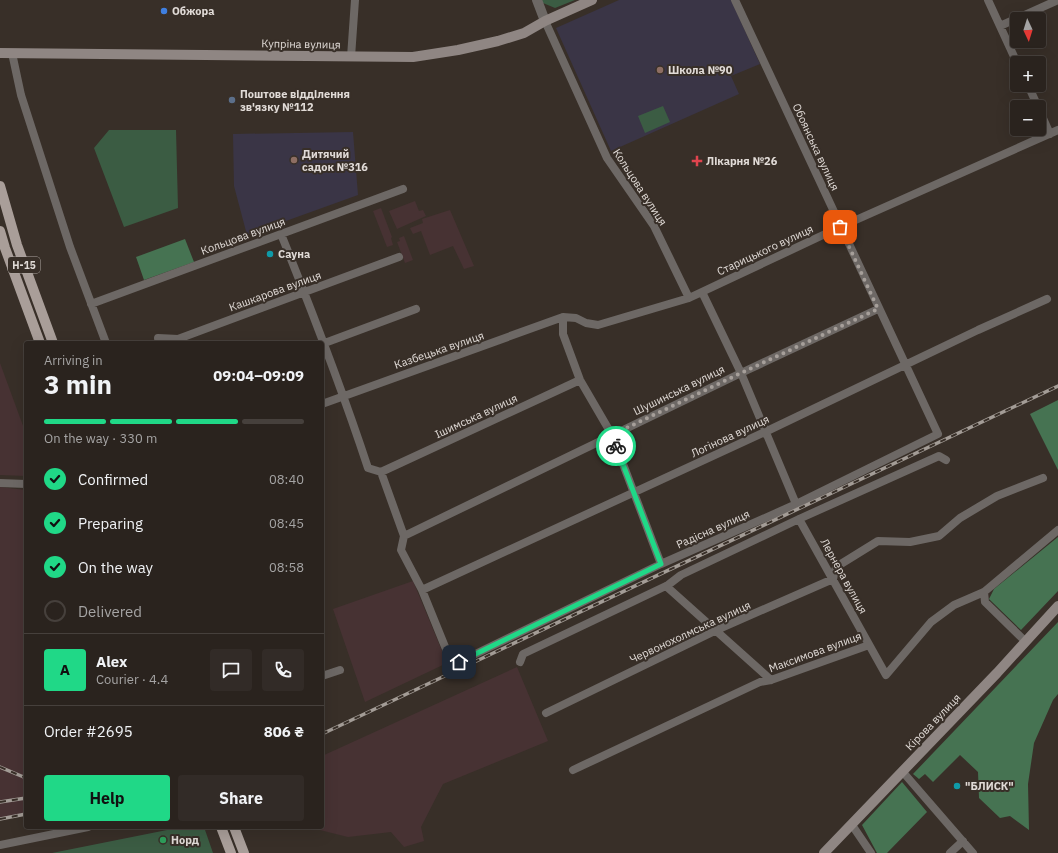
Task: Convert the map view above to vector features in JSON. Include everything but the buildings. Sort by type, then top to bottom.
[{"type":"main road","name":"Купріна вулиця","points":[[0,53],[413,57],[458,50],[511,37],[592,0]]},
{"type":"main road","name":"Н-15","points":[[0,186],[17,245],[52,341]]},
{"type":"main road","name":"Н-15","points":[[0,231],[39,341]]},
{"type":"main road","name":"Кірова вулиця","points":[[824,853],[1058,606]]},
{"type":"main road","points":[[223,829],[231,853]]},
{"type":"main road","points":[[235,829],[244,853]]},
{"type":"street","points":[[351,57],[355,0]]},
{"type":"street","points":[[537,0],[545,21]]},
{"type":"street","name":"Обоянська вулиця","points":[[735,0],[904,365],[938,434]]},
{"type":"street","points":[[988,0],[1014,56]]},
{"type":"street","points":[[1000,26],[1058,0]]},
{"type":"street","name":"Кольцова вулиця","points":[[545,21],[607,158],[654,226],[690,298]]},
{"type":"street","points":[[12,53],[21,95],[70,247],[105,341]]},
{"type":"street","points":[[1046,120],[1054,132]]},
{"type":"street","name":"Старицького вулиця","points":[[563,317],[576,318],[586,323],[598,325],[690,298],[840,227],[1054,132]]},
{"type":"street","name":"Кольцова вулиця","points":[[91,304],[404,189]]},
{"type":"street","points":[[281,234],[322,341]]},
{"type":"street","name":"Кашкарова вулиця","points":[[158,338],[178,339],[399,257]]},
{"type":"street","points":[[702,292],[741,373],[794,505]]},
{"type":"street","name":"Логінова вулиця","points":[[422,590],[765,432],[904,365],[1047,299]]},
{"type":"street","points":[[324,343],[416,309]]},
{"type":"street","name":"Шушинська вулиця","points":[[404,536],[741,373],[878,309]]},
{"type":"street","points":[[563,317],[563,334],[580,380],[612,435],[661,564]]},
{"type":"street","name":"Казбецька вулиця","points":[[324,403],[343,395],[563,317]]},
{"type":"street","points":[[324,346],[368,468],[381,472],[404,536],[401,550],[422,590]]},
{"type":"street","name":"Ішимська вулиця","points":[[381,472],[580,380]]},
{"type":"street","name":"Радісна вулиця","points":[[422,590],[450,659],[453,662],[459,662],[661,564],[794,505],[938,434]]},
{"type":"street","points":[[520,662],[523,654],[666,586],[681,575],[799,519],[939,456],[946,460]]},
{"type":"street","points":[[833,579],[836,568],[878,542],[910,542],[939,536],[960,518],[997,496],[1043,478]]},
{"type":"street","points":[[0,483],[24,484]]},
{"type":"street","name":"Лернера вулиця","points":[[799,519],[869,644]]},
{"type":"street","name":"Максимова вулиця","points":[[573,770],[760,682],[771,680],[869,644],[886,675],[931,622],[954,605],[984,592],[1058,530]]},
{"type":"street","name":"Червонохолмська вулиця","points":[[546,713],[716,631],[833,579]]},
{"type":"street","points":[[666,586],[771,680]]},
{"type":"street","points":[[984,592],[986,602],[1025,641]]},
{"type":"street","points":[[324,675],[340,670]]},
{"type":"street","points":[[902,771],[973,853]]},
{"type":"street","points":[[852,825],[871,853]]},
{"type":"street","points":[[0,845],[78,829]]},
{"type":"street","points":[[950,853],[963,841]]},
{"type":"shaded area","name":"Школа №90","points":[[619,0],[731,0],[760,64],[731,76],[739,94],[611,151],[556,28]]},
{"type":"shaded area","name":"Дитячий садок №316","points":[[353,132],[358,195],[247,235],[234,186],[233,134]]},
{"type":"shaded area","points":[[415,201],[419,211],[423,210],[426,216],[397,229],[389,211]]},
{"type":"shaded area","points":[[381,208],[392,237],[393,245],[387,247],[373,211]]},
{"type":"shaded area","points":[[450,210],[474,266],[464,269],[453,246],[430,255],[421,231],[413,234],[410,228],[423,223],[422,219]]},
{"type":"shaded area","points":[[404,236],[413,260],[405,263],[397,242],[400,241],[399,238]]},
{"type":"shaded area","points":[[0,363],[24,429],[24,476],[0,475]]},
{"type":"shaded area","points":[[0,487],[24,490],[24,813],[0,818]]},
{"type":"shaded area","points":[[413,581],[447,663],[365,702],[333,609]]},
{"type":"shaded area","points":[[517,667],[548,741],[443,784],[421,827],[424,841],[404,847],[391,832],[348,837],[316,829],[324,829],[324,755]]},
{"type":"green space","points":[[540,0],[575,0],[555,8],[543,3]]},
{"type":"green space","points":[[663,106],[670,122],[645,133],[638,116]]},
{"type":"green space","points":[[109,130],[176,130],[178,208],[124,227],[94,148]]},
{"type":"green space","points":[[185,239],[194,262],[144,280],[136,257]]},
{"type":"green space","points":[[1058,400],[1058,470],[1030,414]]},
{"type":"green space","points":[[1058,537],[1058,591],[1021,630],[989,599],[994,589]]},
{"type":"green space","points":[[1058,622],[1058,694],[1053,700],[1034,743],[1028,784],[1029,830],[1010,816],[1000,818],[979,798],[978,772],[960,755],[933,782],[925,774],[919,779],[913,774]]},
{"type":"green space","points":[[902,782],[927,812],[887,853],[877,853],[862,825]]},
{"type":"green space","name":"Норд","points":[[172,829],[205,829],[213,853],[52,853]]},
{"type":"railway","points":[[324,733],[1058,386]]},
{"type":"railway","points":[[0,767],[24,777]]},
{"type":"railway","points":[[0,802],[24,798]]},
{"type":"railway","points":[[0,819],[24,814]]},
{"type":"way so far","points":[[616,446],[612,435],[878,309],[840,227]]},
{"type":"place","name":"Обжора","points":[[164,11]]},
{"type":"place","name":"Школа №90","points":[[660,70]]},
{"type":"place","name":"Поштове відділення зв'язку №112","points":[[232,100]]},
{"type":"place","name":"Дитячий садок №316","points":[[294,160]]},
{"type":"place","name":"Лікарня №26","points":[[697,161]]},
{"type":"place","name":"Сауна","points":[[270,254]]},
{"type":"place","name":"\"БЛИСК\"","points":[[957,786]]},
{"type":"place","name":"Норд","points":[[163,840]]},
{"type":"route","points":[[459,662],[661,564],[616,446]]}]
